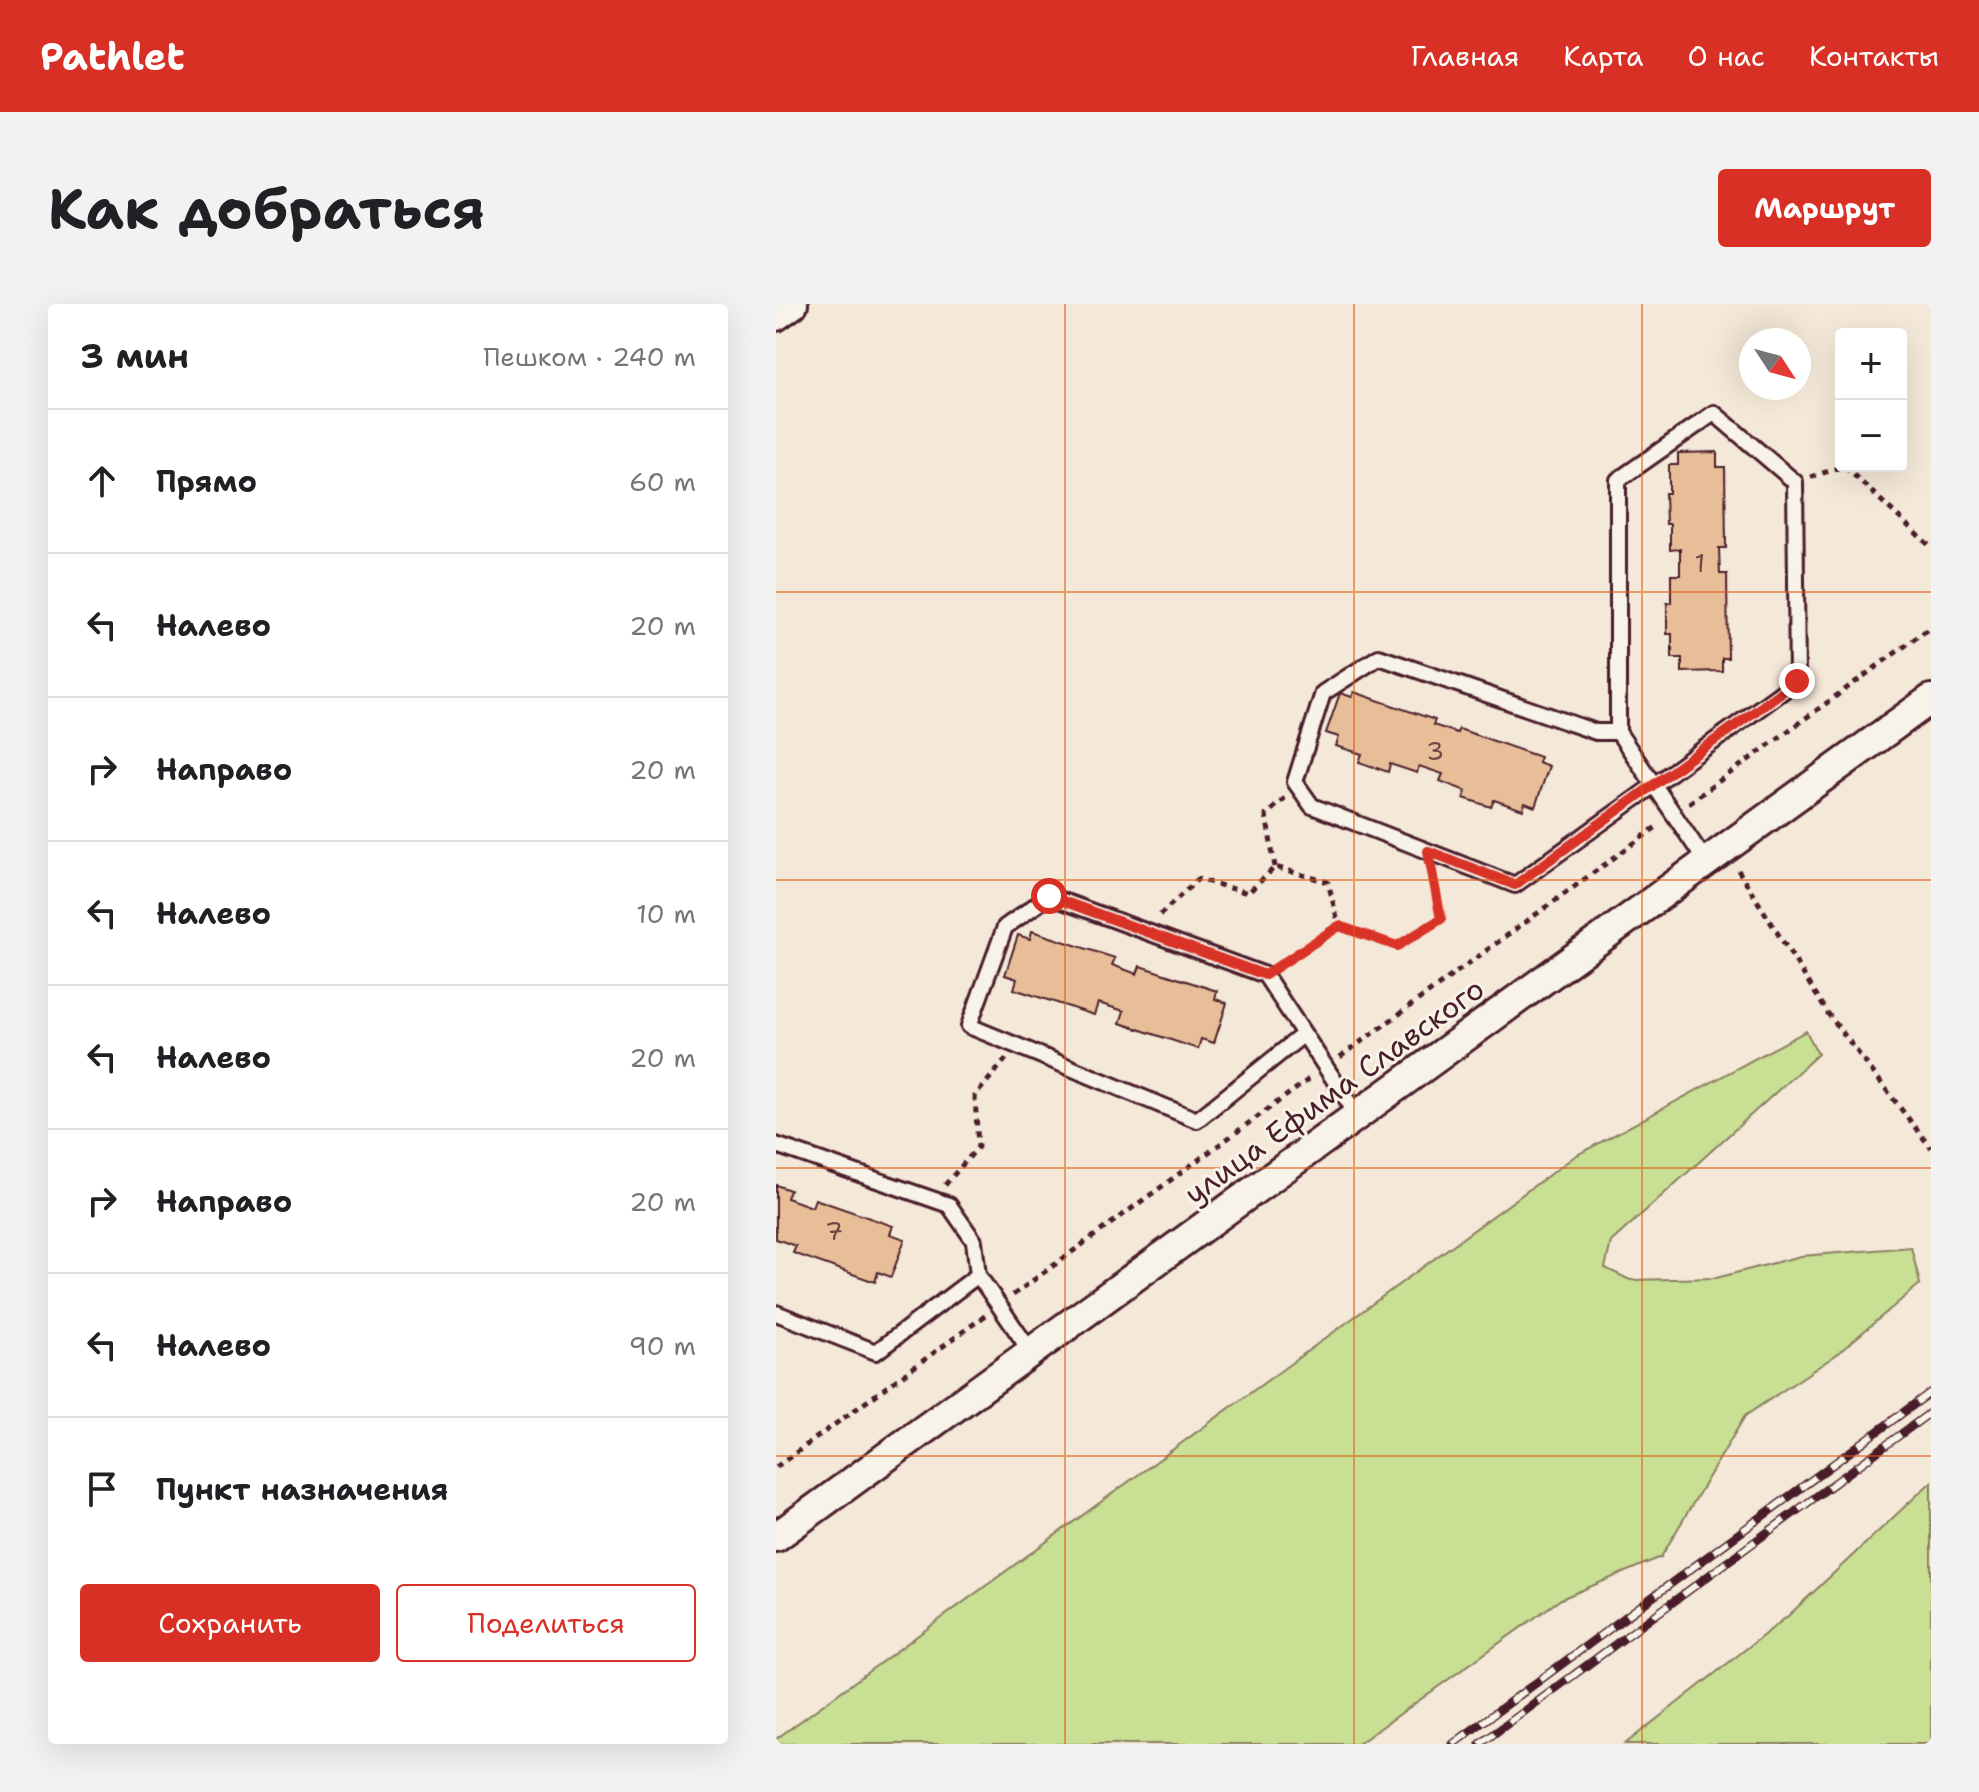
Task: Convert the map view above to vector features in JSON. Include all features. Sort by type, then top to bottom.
[{"type":"street","points":[[776,316],[793,304]]},
{"type":"street","name":"улица Ефима Славского","points":[[776,1537],[1931,699]]},
{"type":"lane","points":[[1618,732],[1596,732],[1379,657],[1323,693],[1295,782],[1312,806],[1515,885],[1654,785],[1797,681],[1795,482],[1714,413],[1618,480],[1618,732],[1654,785],[1674,814],[1716,855]]},
{"type":"lane","points":[[1304,1034],[1197,1120],[969,1026],[1005,927],[1049,896],[1265,975],[1326,1067],[1357,1115]]},
{"type":"lane","points":[[776,1145],[949,1205],[974,1241],[978,1275],[1031,1352]]},
{"type":"lane","points":[[776,1313],[876,1352],[978,1275]]},
{"type":"path","points":[[1795,482],[1844,466],[1931,547]]},
{"type":"path","points":[[776,1467],[1931,627]]},
{"type":"path","points":[[1275,867],[1266,815],[1298,787]]},
{"type":"path","points":[[1339,926],[1397,946],[1441,919],[1428,851]]},
{"type":"path","points":[[1716,855],[1829,1015],[1931,1148]]},
{"type":"path","points":[[1275,867],[1328,882],[1339,926]]},
{"type":"path","points":[[1143,930],[1198,879],[1248,893],[1275,867]]},
{"type":"path","points":[[1265,975],[1339,926]]},
{"type":"path","points":[[933,1200],[978,1147],[975,1096],[1018,1046]]},
{"type":"green space","points":[[1806,1031],[1818,1054],[1611,1242],[1605,1268],[1630,1280],[1716,1278],[1801,1256],[1911,1247],[1920,1284],[1836,1355],[1745,1416],[1661,1557],[1561,1599],[1358,1744],[776,1744],[776,1739],[1575,1156]]},
{"type":"green space","points":[[1931,1482],[1931,1744],[1625,1744],[1788,1616]]},
{"type":"building","points":[[1717,452],[1717,467],[1725,467],[1726,548],[1719,548],[1720,574],[1727,574],[1728,658],[1722,658],[1722,671],[1682,672],[1682,658],[1672,658],[1672,634],[1667,634],[1671,575],[1680,575],[1680,549],[1670,550],[1670,524],[1666,524],[1665,493],[1669,493],[1669,465],[1678,465],[1678,453]]},
{"type":"building","points":[[1354,692],[1435,720],[1433,725],[1457,733],[1459,729],[1540,757],[1538,762],[1549,766],[1535,807],[1525,803],[1523,810],[1494,800],[1491,807],[1464,798],[1466,791],[1440,781],[1443,774],[1419,766],[1417,773],[1390,764],[1388,772],[1359,762],[1362,754],[1336,746],[1339,737],[1326,733],[1340,693],[1352,697]]},
{"type":"building","points":[[1032,931],[1115,958],[1112,965],[1137,974],[1140,966],[1217,991],[1215,999],[1227,1003],[1214,1043],[1201,1039],[1198,1049],[1120,1023],[1124,1011],[1098,1003],[1094,1015],[1014,989],[1017,979],[1005,975],[1018,935],[1030,939]]},
{"type":"building","points":[[776,1185],[790,1190],[787,1198],[812,1207],[815,1199],[893,1226],[890,1234],[905,1239],[891,1277],[878,1272],[875,1282],[793,1253],[796,1246],[776,1239]]},
{"type":"railway","points":[[1453,1744],[1931,1392]]},
{"type":"railway","points":[[1480,1744],[1931,1412]]},
{"type":"route","points":[[1049,896],[1265,975],[1339,926],[1397,946],[1441,919],[1428,851],[1515,885],[1797,681]]}]
